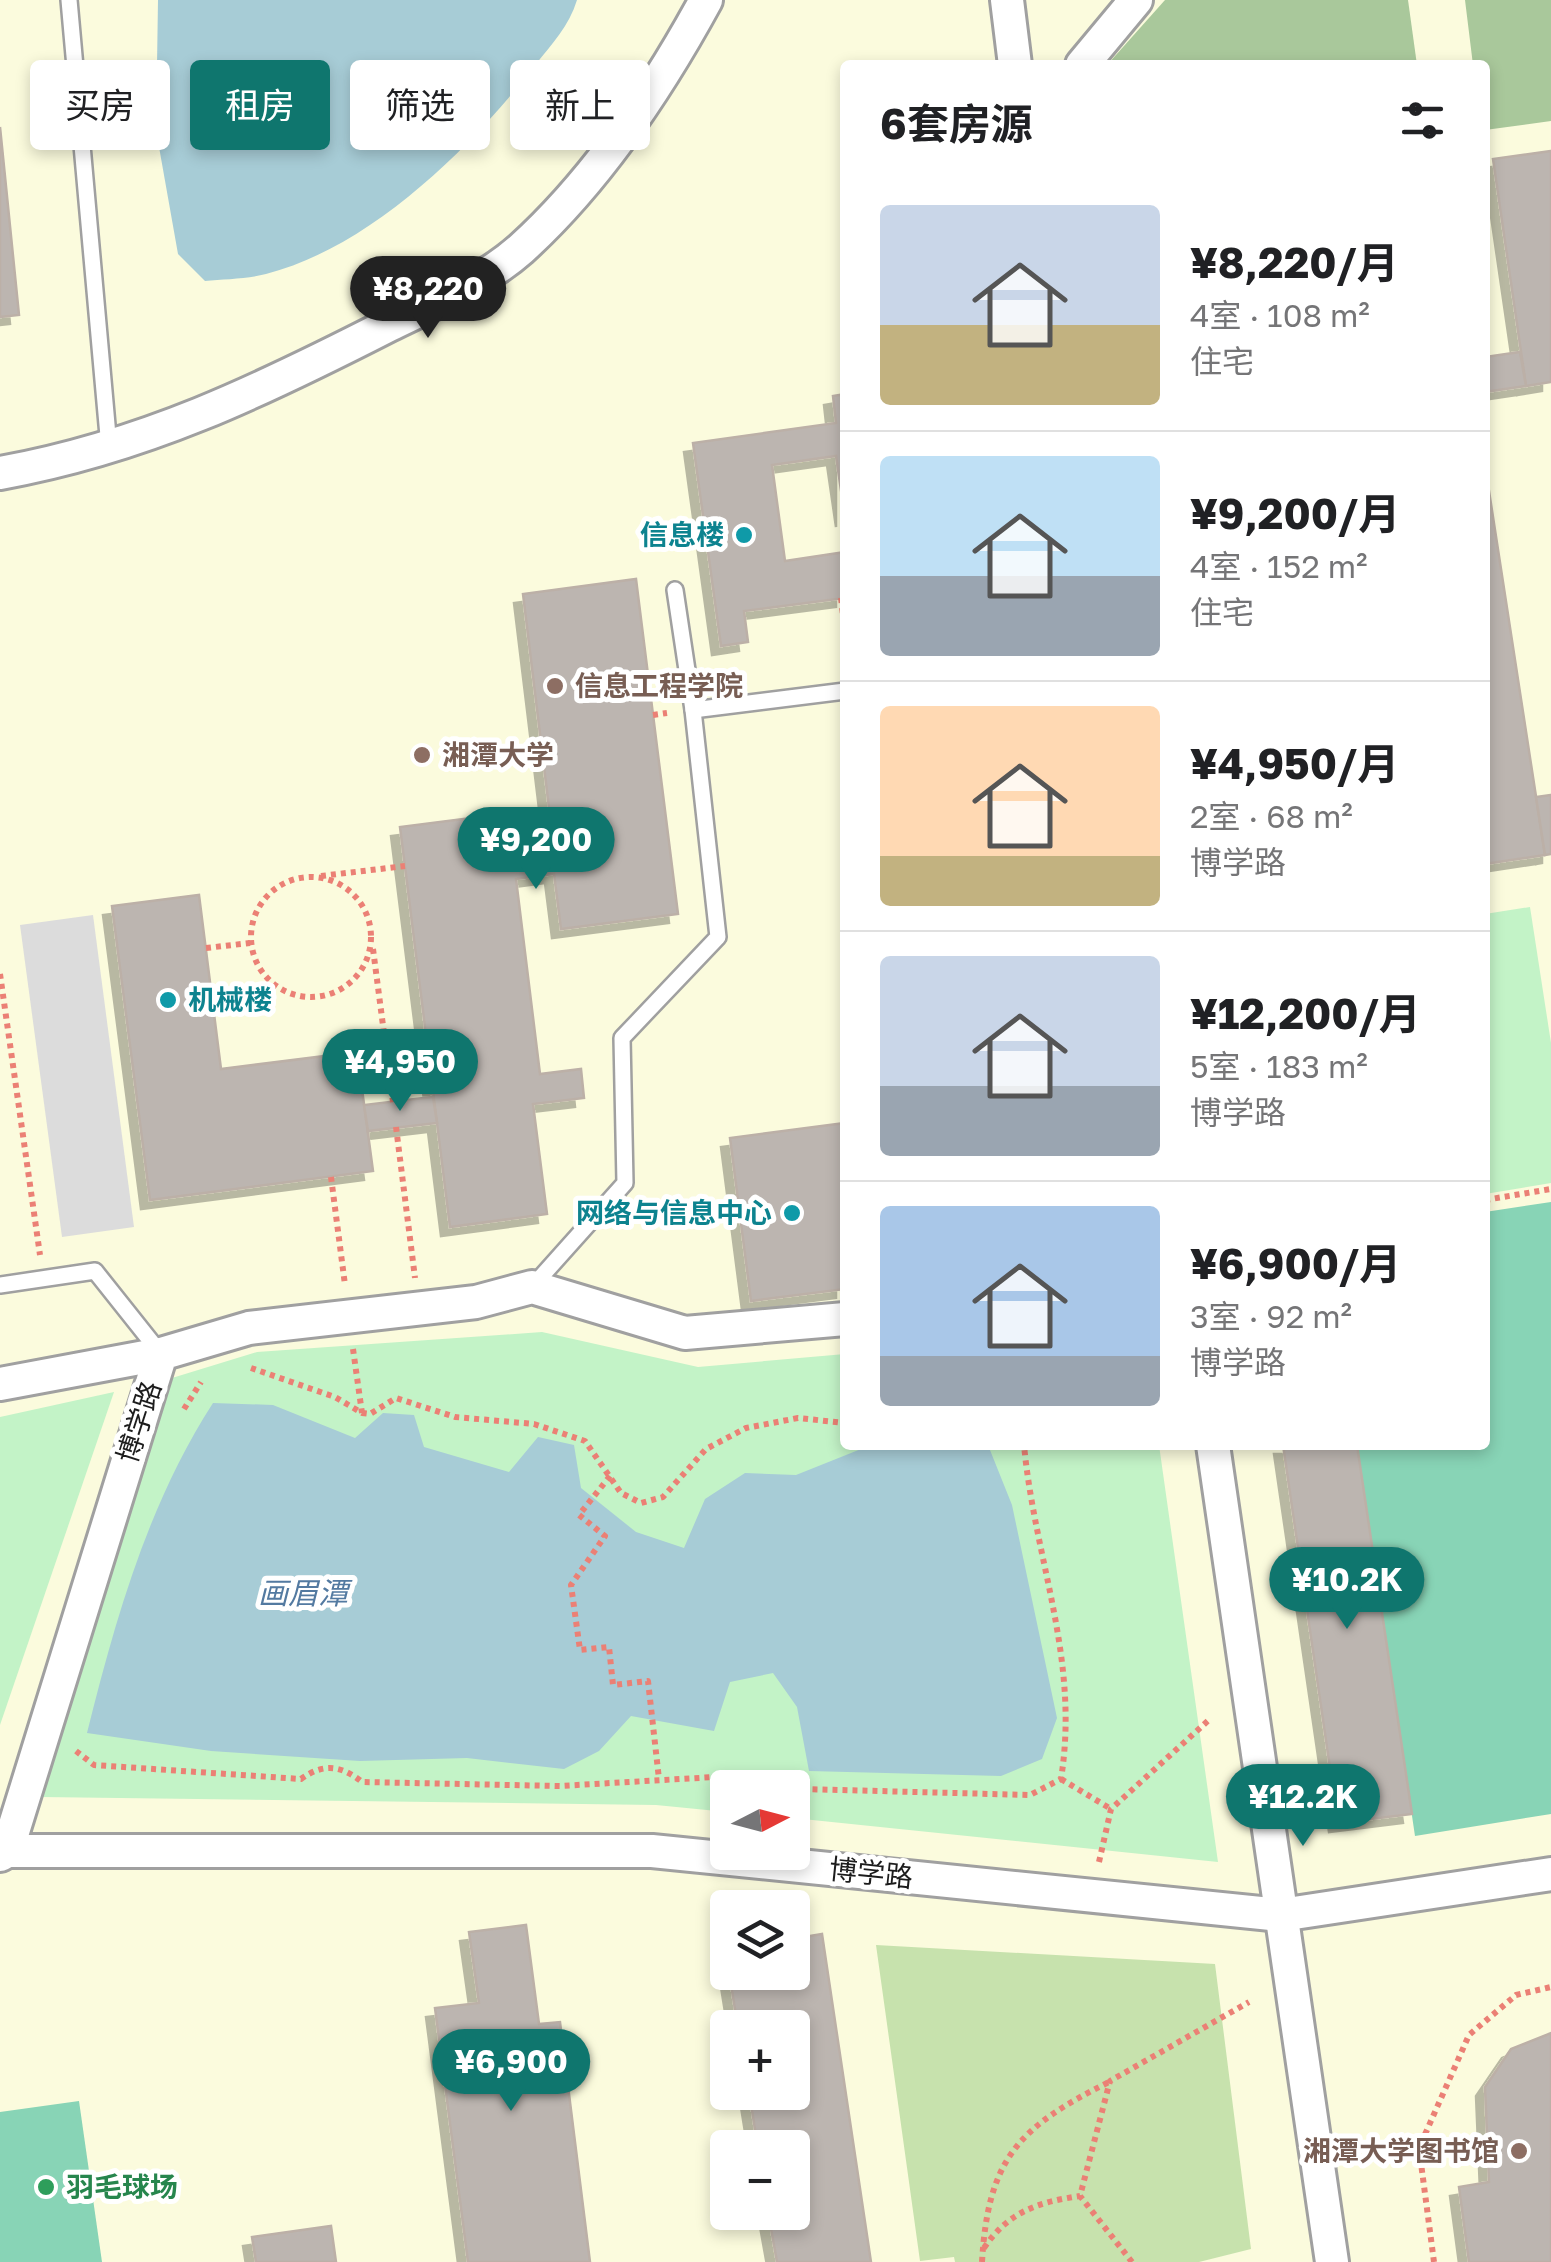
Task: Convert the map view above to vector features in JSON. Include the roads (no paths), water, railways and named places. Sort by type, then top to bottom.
[{"type":"street","points":[[0,474],[110,447],[242,400],[434,303],[518,252],[576,191],[667,71],[706,0]]},
{"type":"street","points":[[1008,0],[1014,60]]},
{"type":"street","points":[[1086,60],[1136,0]]},
{"type":"street","points":[[532,1288],[686,1333],[840,1319]]},
{"type":"street","name":"博学路","points":[[532,1288],[476,1302],[419,1309],[350,1327],[248,1328],[161,1354],[4,1853],[652,1851],[1281,1915],[1551,1874]]},
{"type":"street","points":[[0,1384],[161,1354]]},
{"type":"street","points":[[1214,1450],[1332,2262]]},
{"type":"lane","points":[[69,0],[110,447]]},
{"type":"lane","points":[[532,1288],[625,1183],[622,1038],[718,936],[693,710],[674,590]]},
{"type":"lane","points":[[693,710],[840,692]]},
{"type":"lane","points":[[0,1285],[95,1270],[161,1354]]},
{"type":"water","points":[[158,0],[577,0],[539,60],[510,60],[510,96],[490,119],[490,60],[350,60],[350,150],[460,150],[381,218],[305,261],[259,276],[205,281],[178,254],[160,150],[170,150],[170,60],[157,60]]},
{"type":"water","name":"画眉潭","points":[[213,1403],[273,1405],[355,1438],[383,1413],[414,1415],[424,1447],[509,1472],[538,1437],[574,1445],[581,1488],[636,1532],[684,1548],[705,1499],[745,1473],[796,1475],[858,1450],[990,1450],[1012,1505],[1057,1718],[1042,1759],[1001,1776],[810,1771],[797,1707],[773,1673],[730,1682],[714,1731],[631,1716],[599,1751],[564,1769],[467,1758],[360,1761],[211,1751],[87,1733],[122,1604],[170,1481]]},
{"type":"place","name":"信息楼","points":[[744,535]]},
{"type":"place","name":"信息工程学院","points":[[555,686]]},
{"type":"place","name":"湘潭大学","points":[[422,755]]},
{"type":"place","name":"机械楼","points":[[168,1000]]},
{"type":"place","name":"网络与信息中心","points":[[792,1213]]},
{"type":"place","name":"湘潭大学图书馆","points":[[1519,2151]]},
{"type":"place","name":"羽毛球场","points":[[46,2187]]}]
